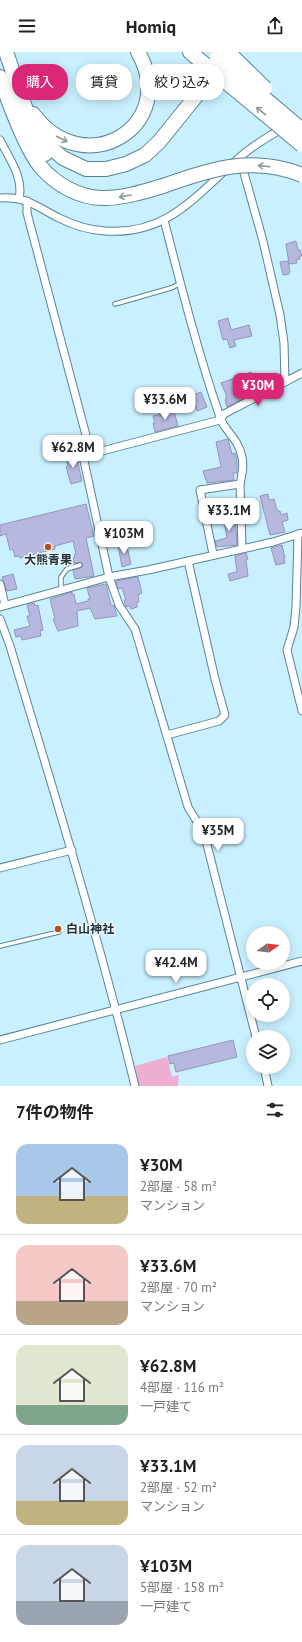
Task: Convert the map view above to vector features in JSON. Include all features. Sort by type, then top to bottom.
[{"type":"highway","points":[[6,52],[12,69]]},
{"type":"highway","points":[[24,100],[37,119],[53,134],[64,140],[86,146],[109,143],[120,138],[138,120],[148,97],[146,72],[138,52]]},
{"type":"highway","points":[[190,52],[215,57],[302,124]]},
{"type":"highway","points":[[23,100],[32,127],[44,142],[63,158],[86,169],[106,169],[126,164],[145,155],[159,142],[231,52]]},
{"type":"highway","points":[[19,125],[31,142],[47,156],[64,167],[87,176],[111,177],[132,171],[156,155],[174,137],[242,52]]},
{"type":"highway","points":[[215,57],[302,130]]},
{"type":"highway","points":[[215,57],[302,145]]},
{"type":"highway","points":[[0,77],[19,125],[39,165],[50,177],[67,188],[85,196],[120,198],[163,186],[197,174],[239,165],[278,168],[302,175]]},
{"type":"street","points":[[0,198],[19,198],[70,223],[94,230],[118,231],[144,227],[164,220],[180,211],[244,154],[260,142],[302,119]]},
{"type":"street","points":[[0,140],[18,177],[21,190],[19,198]]},
{"type":"street","points":[[244,154],[244,173],[263,242],[280,315],[284,343],[285,382]]},
{"type":"street","points":[[27,201],[26,205],[29,220],[91,454]]},
{"type":"street","points":[[164,220],[220,420],[235,438],[239,447],[243,467],[240,484],[242,548]]},
{"type":"street","points":[[254,1030],[204,833],[188,806],[136,629],[119,605],[109,577],[83,456],[220,420],[224,414],[302,373]]},
{"type":"street","points":[[213,554],[200,490],[240,484]]},
{"type":"street","points":[[0,584],[3,606],[109,577],[148,570],[213,554],[273,542],[300,533],[294,627],[287,650],[298,682],[302,712]]},
{"type":"street","points":[[167,736],[219,721],[225,715],[215,680],[188,561]]},
{"type":"street","points":[[0,619],[10,646],[72,850],[116,1010],[135,1086]]},
{"type":"street","points":[[0,868],[72,850]]},
{"type":"street","points":[[0,1040],[302,961]]},
{"type":"street","points":[[265,1074],[268,1086]]},
{"type":"lane","points":[[115,304],[171,288],[181,283]]},
{"type":"lane","points":[[60,590],[61,577],[67,569],[80,565]]},
{"type":"lane","points":[[0,946],[59,932]]},
{"type":"shaded area","points":[[167,1057],[172,1077],[179,1075],[178,1086],[139,1086],[135,1066]]},
{"type":"building","points":[[296,241],[298,250],[300,250],[302,256],[299,256],[300,259],[296,260],[297,263],[289,264],[286,244]]},
{"type":"building","points":[[288,261],[290,272],[289,274],[283,275],[280,262]]},
{"type":"building","points":[[228,318],[231,330],[249,325],[252,336],[234,340],[236,346],[230,348],[227,339],[223,340],[218,321]]},
{"type":"building","points":[[251,372],[257,391],[227,407],[225,400],[226,394],[221,383]]},
{"type":"building","points":[[201,392],[207,407],[197,411],[191,396]]},
{"type":"building","points":[[174,411],[178,426],[155,432],[153,416]]},
{"type":"building","points":[[228,439],[232,454],[235,453],[237,460],[237,473],[233,473],[234,480],[207,483],[203,471],[221,467],[216,442]]},
{"type":"building","points":[[76,454],[82,481],[71,484],[66,467],[68,465],[66,456]]},
{"type":"building","points":[[268,494],[269,500],[274,499],[276,507],[278,511],[280,511],[281,515],[287,513],[288,520],[282,522],[285,532],[270,535],[260,496]]},
{"type":"building","points":[[86,504],[94,536],[86,538],[94,576],[75,579],[73,570],[81,568],[83,564],[80,562],[74,563],[73,558],[76,554],[73,541],[55,546],[55,549],[20,558],[19,556],[15,557],[13,549],[10,550],[6,534],[0,536],[0,525]]},
{"type":"building","points":[[235,514],[237,545],[217,547],[215,541],[227,538],[223,515]]},
{"type":"building","points":[[126,543],[131,564],[122,567],[118,545]]},
{"type":"building","points":[[282,545],[285,563],[276,565],[271,548]]},
{"type":"building","points":[[246,553],[248,559],[246,560],[248,576],[230,581],[228,574],[237,572],[235,556]]},
{"type":"building","points":[[13,574],[17,589],[7,591],[2,577]]},
{"type":"building","points":[[138,577],[142,593],[138,595],[139,602],[137,602],[137,607],[131,609],[130,606],[126,607],[124,600],[126,600],[122,588],[118,589],[116,581]]},
{"type":"building","points":[[106,584],[111,606],[114,605],[117,616],[95,619],[90,608],[77,611],[78,626],[58,631],[53,619],[55,619],[50,599],[72,592],[72,595],[74,594],[76,604],[88,601],[88,599],[90,599],[87,588]]},
{"type":"building","points":[[34,603],[35,606],[38,605],[43,630],[40,631],[41,636],[22,640],[21,636],[16,637],[14,630],[30,626],[27,616],[30,616],[27,605]]},
{"type":"building","points":[[233,1040],[237,1057],[176,1072],[174,1063],[170,1064],[168,1056]]},
{"type":"place","name":"大熊青果","points":[[48,547]]},
{"type":"place","name":"白山神社","points":[[58,929]]}]
